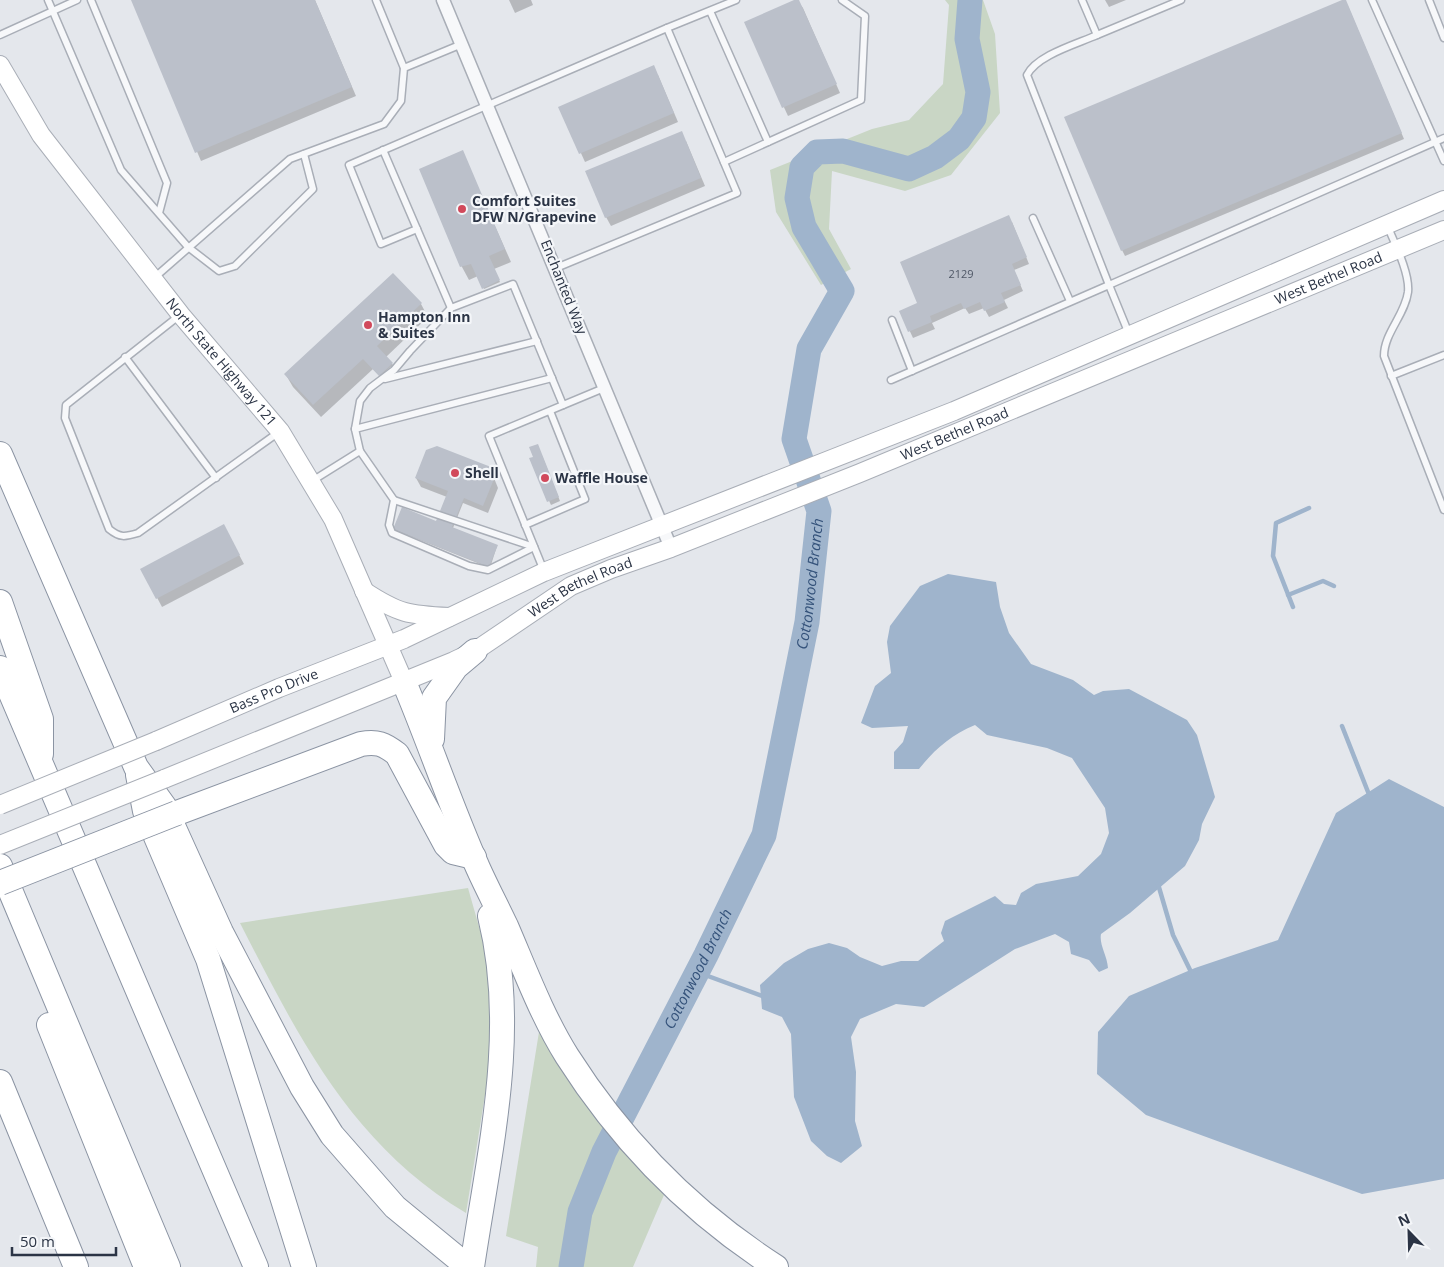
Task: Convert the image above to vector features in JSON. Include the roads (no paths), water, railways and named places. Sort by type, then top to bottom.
[{"type":"highway","points":[[0,454],[136,767],[164,806],[221,932],[302,1087],[332,1134],[368,1178],[412,1224],[470,1267],[496,1106],[502,1056],[503,1005],[492,922],[476,863],[453,852],[446,846],[397,754],[385,745],[374,742],[361,744],[178,813],[6,890]]},
{"type":"highway","points":[[0,602],[41,719],[41,763]]},
{"type":"highway","points":[[432,750],[434,698],[456,667],[475,651]]},
{"type":"highway","points":[[0,668],[256,1267]]},
{"type":"highway","points":[[404,682],[476,863],[549,1024],[583,1080],[667,1181],[703,1215],[739,1243],[776,1267]]},
{"type":"highway","points":[[136,767],[144,811],[208,958],[304,1267]]},
{"type":"highway","points":[[0,866],[26,966],[146,1267]]},
{"type":"highway","points":[[6,890],[168,1267]]},
{"type":"highway","points":[[0,1082],[76,1267]]},
{"type":"highway","points":[[0,1123],[66,1267]]},
{"type":"main road","name":"North State Highway 121","points":[[0,65],[42,135],[180,314],[280,431],[333,519],[404,682]]},
{"type":"main road","name":"West Bethel Road","points":[[544,572],[954,411],[1444,200]]},
{"type":"main road","name":"West Bethel Road","points":[[475,651],[571,586],[860,474],[1444,230]]},
{"type":"main road","points":[[1129,335],[1138,358]]},
{"type":"main road","name":"Bass Pro Drive","points":[[0,805],[279,688],[388,646],[544,572]]},
{"type":"main road","points":[[364,590],[380,602],[410,615],[452,617]]},
{"type":"main road","points":[[0,845],[404,682],[475,651]]},
{"type":"street","name":"Enchanted Way","points":[[443,0],[488,104],[671,548]]},
{"type":"lane","points":[[48,0],[121,170],[188,247],[219,271],[235,266],[313,189],[304,154]]},
{"type":"lane","points":[[0,35],[78,0]]},
{"type":"lane","points":[[91,0],[167,183],[159,213]]},
{"type":"lane","points":[[153,279],[290,159],[384,124],[401,101],[404,68],[376,0]]},
{"type":"lane","points":[[417,229],[381,244],[349,165],[488,104],[736,0]]},
{"type":"lane","points":[[724,162],[861,100],[866,16],[842,0]]},
{"type":"lane","points":[[1082,0],[1097,35]]},
{"type":"lane","points":[[1129,335],[1028,75],[1031,67],[1041,60],[1181,0]]},
{"type":"lane","points":[[1372,0],[1444,161]]},
{"type":"lane","points":[[1429,0],[1444,38]]},
{"type":"lane","points":[[710,11],[768,142]]},
{"type":"lane","points":[[556,268],[737,193],[668,28]]},
{"type":"lane","points":[[404,68],[462,44]]},
{"type":"lane","points":[[891,380],[1444,138]]},
{"type":"lane","points":[[383,150],[452,308]]},
{"type":"lane","points":[[1033,218],[1070,301]]},
{"type":"lane","points":[[1387,224],[1398,250],[1408,293],[1384,345],[1384,356],[1444,510]]},
{"type":"lane","points":[[534,547],[394,500],[360,451],[355,429],[360,401],[370,388],[394,370],[452,308],[514,284],[563,405]]},
{"type":"lane","points":[[180,314],[66,405],[65,418],[109,529],[118,536],[125,537],[138,533],[280,431]]},
{"type":"lane","points":[[892,320],[912,371]]},
{"type":"lane","points":[[381,380],[537,341]]},
{"type":"lane","points":[[1392,376],[1444,355]]},
{"type":"lane","points":[[125,357],[216,478]]},
{"type":"lane","points":[[355,429],[552,378]]},
{"type":"lane","points":[[544,572],[489,436],[604,388]]},
{"type":"lane","points":[[525,525],[585,499],[550,410]]},
{"type":"lane","points":[[311,482],[360,451]]},
{"type":"lane","points":[[394,500],[389,524],[392,533],[469,566],[488,570],[534,547]]},
{"type":"water","points":[[948,574],[996,582],[1000,607],[1009,633],[1031,664],[1073,680],[1094,695],[1103,691],[1129,689],[1187,720],[1197,735],[1215,797],[1202,824],[1199,840],[1185,866],[1130,913],[1101,934],[1101,942],[1108,968],[1099,972],[1089,960],[1071,954],[1069,942],[1055,934],[1015,949],[924,1007],[896,1004],[860,1019],[851,1037],[856,1072],[855,1121],[862,1146],[841,1163],[827,1156],[811,1141],[794,1097],[791,1034],[782,1017],[762,1009],[760,985],[784,963],[808,949],[829,943],[847,948],[860,957],[882,966],[901,961],[918,961],[944,941],[941,933],[945,921],[995,896],[1004,904],[1016,905],[1021,893],[1036,884],[1078,876],[1101,854],[1109,833],[1105,808],[1072,758],[1047,748],[987,735],[975,725],[958,733],[944,743],[919,769],[894,769],[894,752],[903,742],[908,726],[872,728],[861,723],[875,686],[891,673],[887,642],[890,626],[920,586]]},
{"type":"water","points":[[1389,779],[1444,807],[1444,1179],[1362,1194],[1146,1115],[1097,1074],[1098,1032],[1129,996],[1195,968],[1278,940],[1336,813]]},
{"type":"waterway","name":"Cottonwood Branch","points":[[571,1267],[580,1212],[604,1152],[706,955],[764,835],[807,622],[819,511],[794,439],[809,349],[842,291],[804,227],[797,198],[802,167],[817,152],[843,151],[909,169],[935,157],[959,139],[974,118],[978,92],[967,39],[970,0]]},
{"type":"waterway","points":[[1293,607],[1273,556],[1276,523],[1309,508]]},
{"type":"waterway","points":[[1288,595],[1323,581],[1334,586]]},
{"type":"waterway","points":[[1342,726],[1370,797]]},
{"type":"waterway","points":[[1158,884],[1173,935],[1192,974]]},
{"type":"waterway","points":[[697,972],[765,997]]},
{"type":"place","name":"Comfort Suites DFW N/Grapevine","points":[[462,209]]},
{"type":"place","name":"Hampton Inn & Suites","points":[[368,325]]},
{"type":"place","name":"Shell","points":[[455,473]]},
{"type":"place","name":"Waffle House","points":[[545,478]]}]
